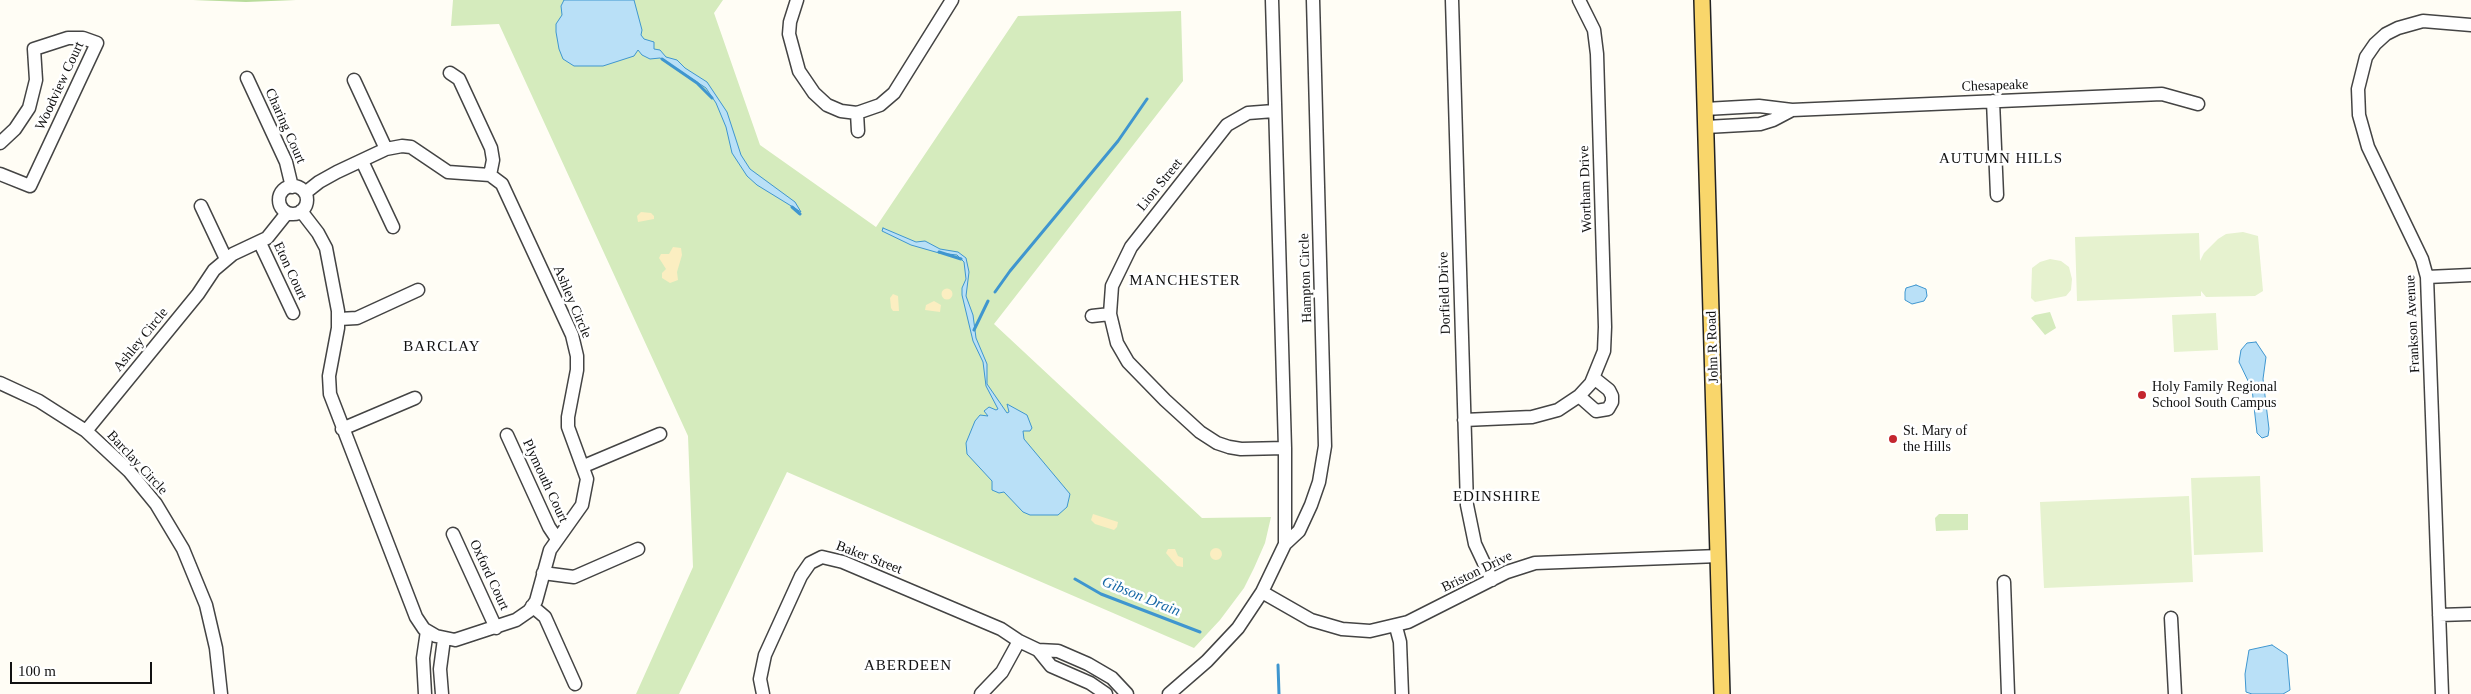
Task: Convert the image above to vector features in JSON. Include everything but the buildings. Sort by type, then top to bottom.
[{"type":"main road","name":"John R Road","points":[[1702,0],[1722,694]]},
{"type":"street","points":[[797,0],[788,34],[799,71],[814,93],[827,105],[842,111],[857,113],[880,105],[894,93],[952,0]]},
{"type":"street","name":"Hampton Circle","points":[[1169,694],[1208,661],[1229,638],[1262,592],[1278,564],[1285,544],[1285,448],[1272,0]]},
{"type":"street","name":"Hampton Circle","points":[[1285,544],[1299,531],[1313,501],[1325,446],[1313,0]]},
{"type":"street","name":"Dorfield Drive","points":[[1452,0],[1468,518],[1476,544],[1492,580]]},
{"type":"street","name":"Wortham Drive","points":[[1464,420],[1541,416],[1558,410],[1579,396],[1594,378],[1604,351],[1597,54],[1594,30],[1580,0]]},
{"type":"street","name":"Frankson Avenue","points":[[2442,694],[2427,276],[2422,258],[2368,147],[2359,115],[2359,80],[2370,50],[2380,39],[2398,28],[2423,21],[2471,25]]},
{"type":"street","name":"Woodview Court","points":[[0,143],[16,129],[29,108],[36,80],[34,49],[68,38],[83,38],[97,43],[30,186],[0,174]]},
{"type":"street","points":[[305,193],[327,177],[362,160],[386,149],[402,146],[411,147],[440,169],[448,172],[490,175],[493,160],[491,148],[459,79],[450,73]]},
{"type":"street","name":"Charing Court","points":[[247,78],[286,162],[292,187]]},
{"type":"street","points":[[354,80],[386,149]]},
{"type":"street","name":"Chesapeake","points":[[1705,109],[1759,106],[1792,110],[2162,94],[2198,104]]},
{"type":"street","points":[[1993,101],[1997,195]]},
{"type":"street","name":"Chesapeake","points":[[1706,127],[1760,124],[1773,120],[1792,110]]},
{"type":"street","name":"Lion Street","points":[[1274,111],[1240,116],[1227,125],[1142,232],[1123,259],[1112,286],[1110,314],[1117,343],[1128,362],[1200,432],[1229,447],[1241,449],[1285,448]]},
{"type":"street","points":[[857,113],[858,131]]},
{"type":"street","points":[[362,160],[393,227]]},
{"type":"street","name":"Ashley Circle","points":[[490,175],[502,184],[572,335],[577,370],[568,417],[568,427],[584,466],[587,479],[585,498],[557,539],[547,558],[539,593],[532,606]]},
{"type":"street","points":[[297,187],[305,193],[306,203],[301,211],[292,214],[283,210],[279,200],[283,191],[297,187]]},
{"type":"street","points":[[201,206],[226,259]]},
{"type":"street","points":[[301,211],[318,233],[326,248],[339,319],[328,384],[330,394],[416,617],[428,631],[444,639],[465,639],[523,616],[532,606],[545,617],[575,684]]},
{"type":"street","name":"Ashley Circle","points":[[86,431],[198,294],[214,270],[226,259],[260,242],[287,213]]},
{"type":"street","name":"Eton Court","points":[[260,242],[293,313]]},
{"type":"street","points":[[2427,276],[2471,275]]},
{"type":"street","points":[[339,319],[357,318],[418,290]]},
{"type":"street","points":[[1092,316],[1110,314]]},
{"type":"street","points":[[1579,396],[1596,411],[1603,412],[1611,406],[1612,396],[1609,390],[1594,378]]},
{"type":"street","name":"Barclay Circle","points":[[0,383],[38,401],[86,431],[108,450],[143,487],[156,504],[183,549],[198,583],[210,619],[218,658],[221,694]]},
{"type":"street","points":[[342,429],[416,398]]},
{"type":"street","points":[[584,466],[660,434]]},
{"type":"street","name":"Plymouth Court","points":[[507,435],[549,527],[557,539]]},
{"type":"street","name":"Oxford Court","points":[[454,534],[496,628]]},
{"type":"street","points":[[543,573],[574,577],[638,549]]},
{"type":"street","name":"Briston Drive","points":[[1262,592],[1311,620],[1327,626],[1355,631],[1396,627],[1423,616],[1521,566],[1555,561],[1719,556]]},
{"type":"street","name":"Baker Street","points":[[763,694],[760,679],[765,655],[801,576],[810,563],[822,557],[843,562],[1001,629],[1019,642],[1038,650],[1058,651],[1099,669],[1112,678],[1127,694]]},
{"type":"street","points":[[2004,582],[2008,694]]},
{"type":"street","points":[[2439,615],[2471,614]]},
{"type":"street","points":[[2172,618],[2174,694]]},
{"type":"street","points":[[1396,627],[1400,642],[1402,694]]},
{"type":"street","points":[[428,631],[423,658],[425,691],[441,691],[441,660],[444,639]]},
{"type":"street","points":[[981,694],[1002,672],[1019,642]]},
{"type":"street","name":"Baker Street","points":[[1038,650],[1051,666],[1090,683],[1106,694]]},
{"type":"street","points":[[1090,683],[1099,669]]},
{"type":"green space","points":[[193,0],[296,0],[246,2]]},
{"type":"green space","points":[[453,0],[723,0],[714,13],[760,145],[876,227],[1018,16],[1181,11],[1183,81],[994,324],[1202,518],[1271,517],[1265,543],[1254,568],[1244,588],[1220,620],[1194,648],[787,472],[679,694],[636,694],[693,567],[688,436],[499,24],[451,26]]},
{"type":"green space","points":[[2243,232],[2258,236],[2263,291],[2255,296],[2206,297],[2201,291],[2201,296],[2077,301],[2075,237],[2199,233],[2200,261],[2204,253],[2218,239],[2226,234]]},
{"type":"green space","points":[[2050,259],[2061,261],[2069,267],[2072,279],[2071,290],[2066,296],[2035,302],[2031,298],[2032,268],[2040,262]]},
{"type":"green space","points":[[2050,312],[2056,328],[2045,335],[2031,318],[2035,315]]},
{"type":"green space","points":[[2216,313],[2218,350],[2174,352],[2172,315]]},
{"type":"green space","points":[[2260,476],[2263,552],[2194,555],[2191,478]]},
{"type":"green space","points":[[2189,496],[2193,582],[2044,588],[2040,502]]},
{"type":"green space","points":[[1939,514],[1968,514],[1968,530],[1936,531],[1935,518]]},
{"type":"sand","points":[[641,212],[651,213],[654,219],[638,222],[637,216]]},
{"type":"sand","points":[[673,247],[681,248],[682,255],[677,272],[678,280],[670,283],[662,278],[662,273],[666,269],[659,258],[661,254],[669,254]]},
{"type":"sand","points":[[947,288],[953,294],[947,300],[941,294]]},
{"type":"sand","points":[[893,294],[898,296],[899,311],[893,311],[891,308],[890,298]]},
{"type":"sand","points":[[934,301],[941,305],[940,312],[925,310],[926,305]]},
{"type":"sand","points":[[1093,514],[1118,522],[1117,527],[1114,530],[1095,524],[1091,520]]},
{"type":"sand","points":[[1218,548],[1221,549],[1221,559],[1214,560],[1211,559],[1210,552],[1211,549]]},
{"type":"sand","points":[[1168,549],[1175,549],[1178,556],[1183,558],[1183,567],[1177,566],[1166,553]]},
{"type":"water","points":[[564,0],[634,0],[642,30],[641,35],[644,39],[654,42],[654,49],[660,50],[666,57],[677,60],[685,68],[707,82],[727,112],[741,155],[750,169],[795,202],[801,212],[757,185],[747,176],[732,153],[726,127],[716,103],[706,88],[665,61],[660,58],[650,59],[642,55],[638,50],[634,56],[603,66],[574,66],[563,59],[559,49],[556,24],[562,15],[561,6]]},
{"type":"water","points":[[883,228],[916,242],[925,241],[940,249],[958,252],[966,258],[969,272],[966,296],[973,315],[976,338],[987,364],[987,384],[1007,413],[1009,412],[1007,404],[1027,415],[1032,428],[1030,431],[1023,431],[1024,439],[1070,494],[1067,507],[1058,515],[1030,515],[1023,512],[1004,492],[999,493],[992,490],[992,481],[967,454],[966,443],[975,421],[980,415],[988,416],[984,411],[989,407],[998,409],[986,386],[983,362],[973,341],[962,295],[962,288],[966,279],[964,262],[957,255],[939,253],[911,245],[882,231]]},
{"type":"water","points":[[1916,285],[1926,289],[1927,296],[1924,301],[1912,304],[1905,300],[1905,292],[1906,288]]},
{"type":"water","points":[[2256,342],[2266,357],[2263,379],[2269,429],[2268,436],[2262,438],[2257,433],[2252,389],[2239,362],[2241,350],[2247,343]]},
{"type":"water","points":[[2272,645],[2287,655],[2290,690],[2283,694],[2252,694],[2246,692],[2245,674],[2249,650]]},
{"type":"waterway","name":"Gibson Drain","points":[[662,59],[697,83],[712,98]]},
{"type":"waterway","points":[[995,292],[1010,271],[1118,141],[1147,99]]},
{"type":"waterway","name":"Gibson Drain","points":[[792,207],[800,214]]},
{"type":"waterway","name":"Gibson Drain","points":[[939,252],[961,259]]},
{"type":"waterway","points":[[974,330],[988,301]]},
{"type":"waterway","name":"Gibson Drain","points":[[1075,579],[1101,594],[1200,632]]},
{"type":"waterway","name":"Gibson Drain","points":[[1278,665],[1279,694]]},
{"type":"place","name":"Holy Family Regional School South Campus","points":[[2142,395]]},
{"type":"place","name":"St. Mary of the Hills","points":[[1893,439]]},
{"type":"district","name":"AUTUMN HILLS","points":[[2001,159]]},
{"type":"district","name":"MANCHESTER","points":[[1185,281]]},
{"type":"district","name":"BARCLAY","points":[[442,347]]},
{"type":"district","name":"EDINSHIRE","points":[[1497,497]]},
{"type":"district","name":"ABERDEEN","points":[[908,666]]}]
